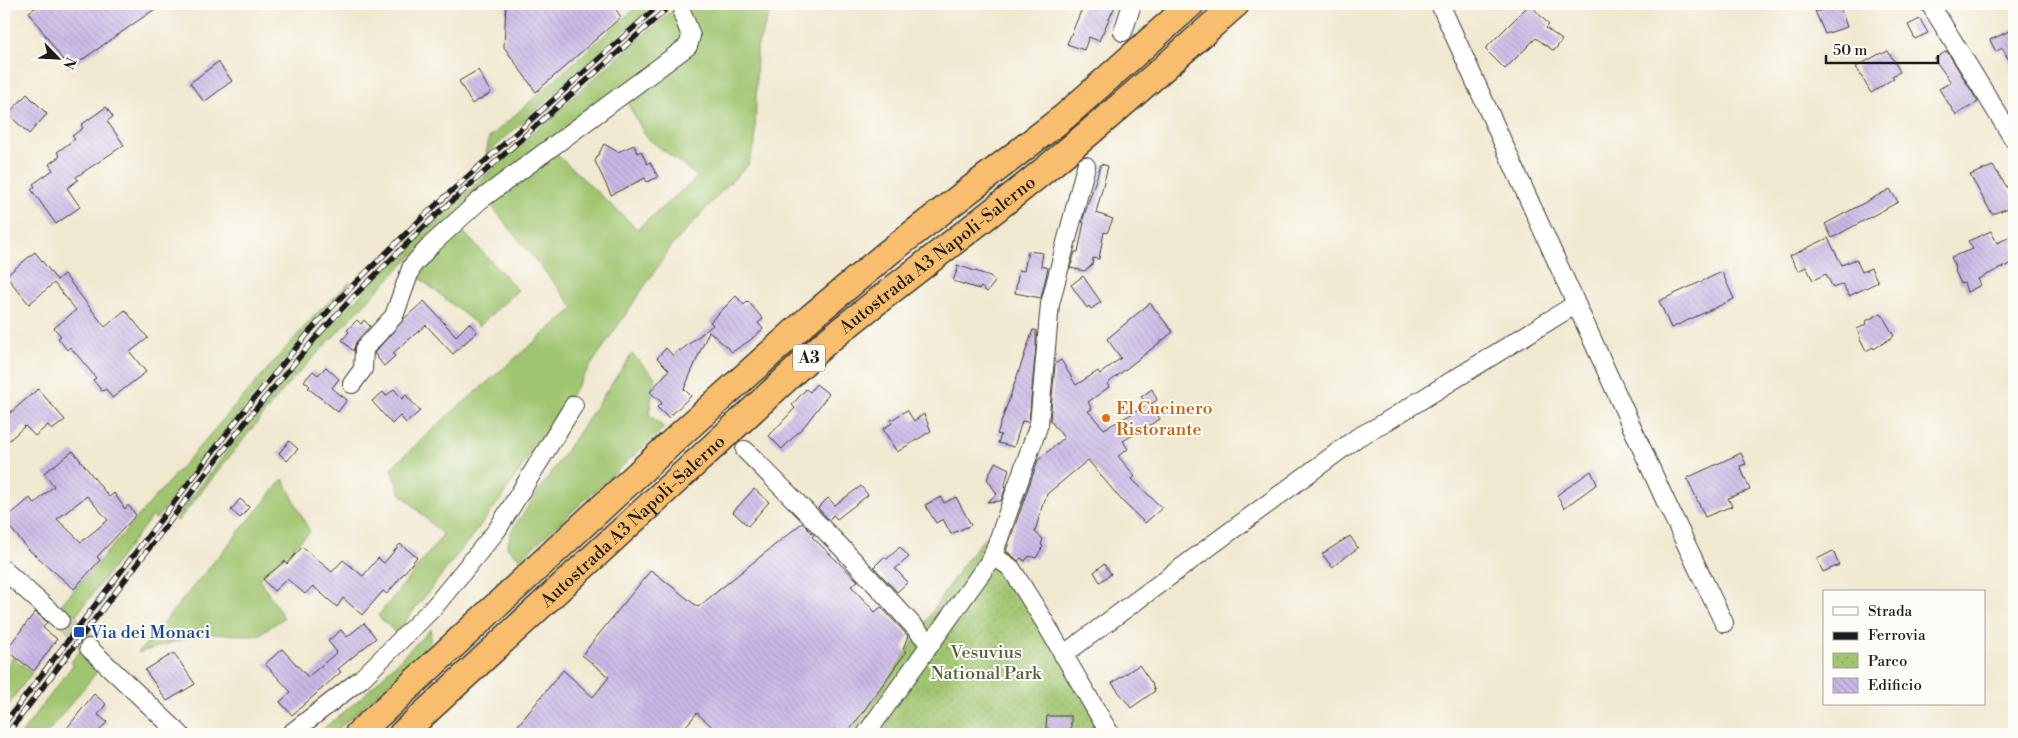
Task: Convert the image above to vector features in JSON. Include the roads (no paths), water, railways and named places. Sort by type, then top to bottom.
[{"type":"highway","name":"Autostrada A3 Napoli-Salerno","points":[[358,734],[683,432],[811,317],[889,252],[1064,117],[1191,4]]},
{"type":"highway","name":"Autostrada A3 Napoli-Salerno","points":[[402,734],[824,344],[895,286],[1046,170],[1105,121],[1236,4]]},
{"type":"street","points":[[1123,32],[1132,4]]},
{"type":"street","points":[[1440,4],[1665,500],[1724,623]]},
{"type":"street","points":[[1930,4],[2014,140]]},
{"type":"street","points":[[352,384],[363,369],[364,349],[394,316],[412,266],[431,245],[479,201],[688,46],[691,36],[683,15]]},
{"type":"street","points":[[866,734],[992,558],[1039,424],[1050,304],[1086,166]]},
{"type":"street","points":[[1063,655],[1358,437],[1379,426],[1576,304]]},
{"type":"street","points":[[290,734],[361,679],[435,606],[497,530],[574,406]]},
{"type":"street","points":[[745,450],[842,548],[930,644]]},
{"type":"street","points":[[992,558],[1001,561],[1011,568],[1110,734]]},
{"type":"street","points":[[4,570],[60,620]]},
{"type":"street","points":[[89,648],[180,734]]},
{"type":"tunnel","points":[[60,620],[89,648]]},
{"type":"railway","points":[[4,724],[247,407],[311,330],[346,292],[427,213],[660,4]]},
{"type":"railway","points":[[7,734],[254,411],[318,335],[352,298],[433,218],[672,4]]},
{"type":"place","name":"El Cucinero Ristorante","points":[[1106,418]]},
{"type":"place","name":"Via dei Monaci","points":[[79,632]]},
{"type":"park label","name":"Vesuvius National Park","points":[[986,662]]}]
